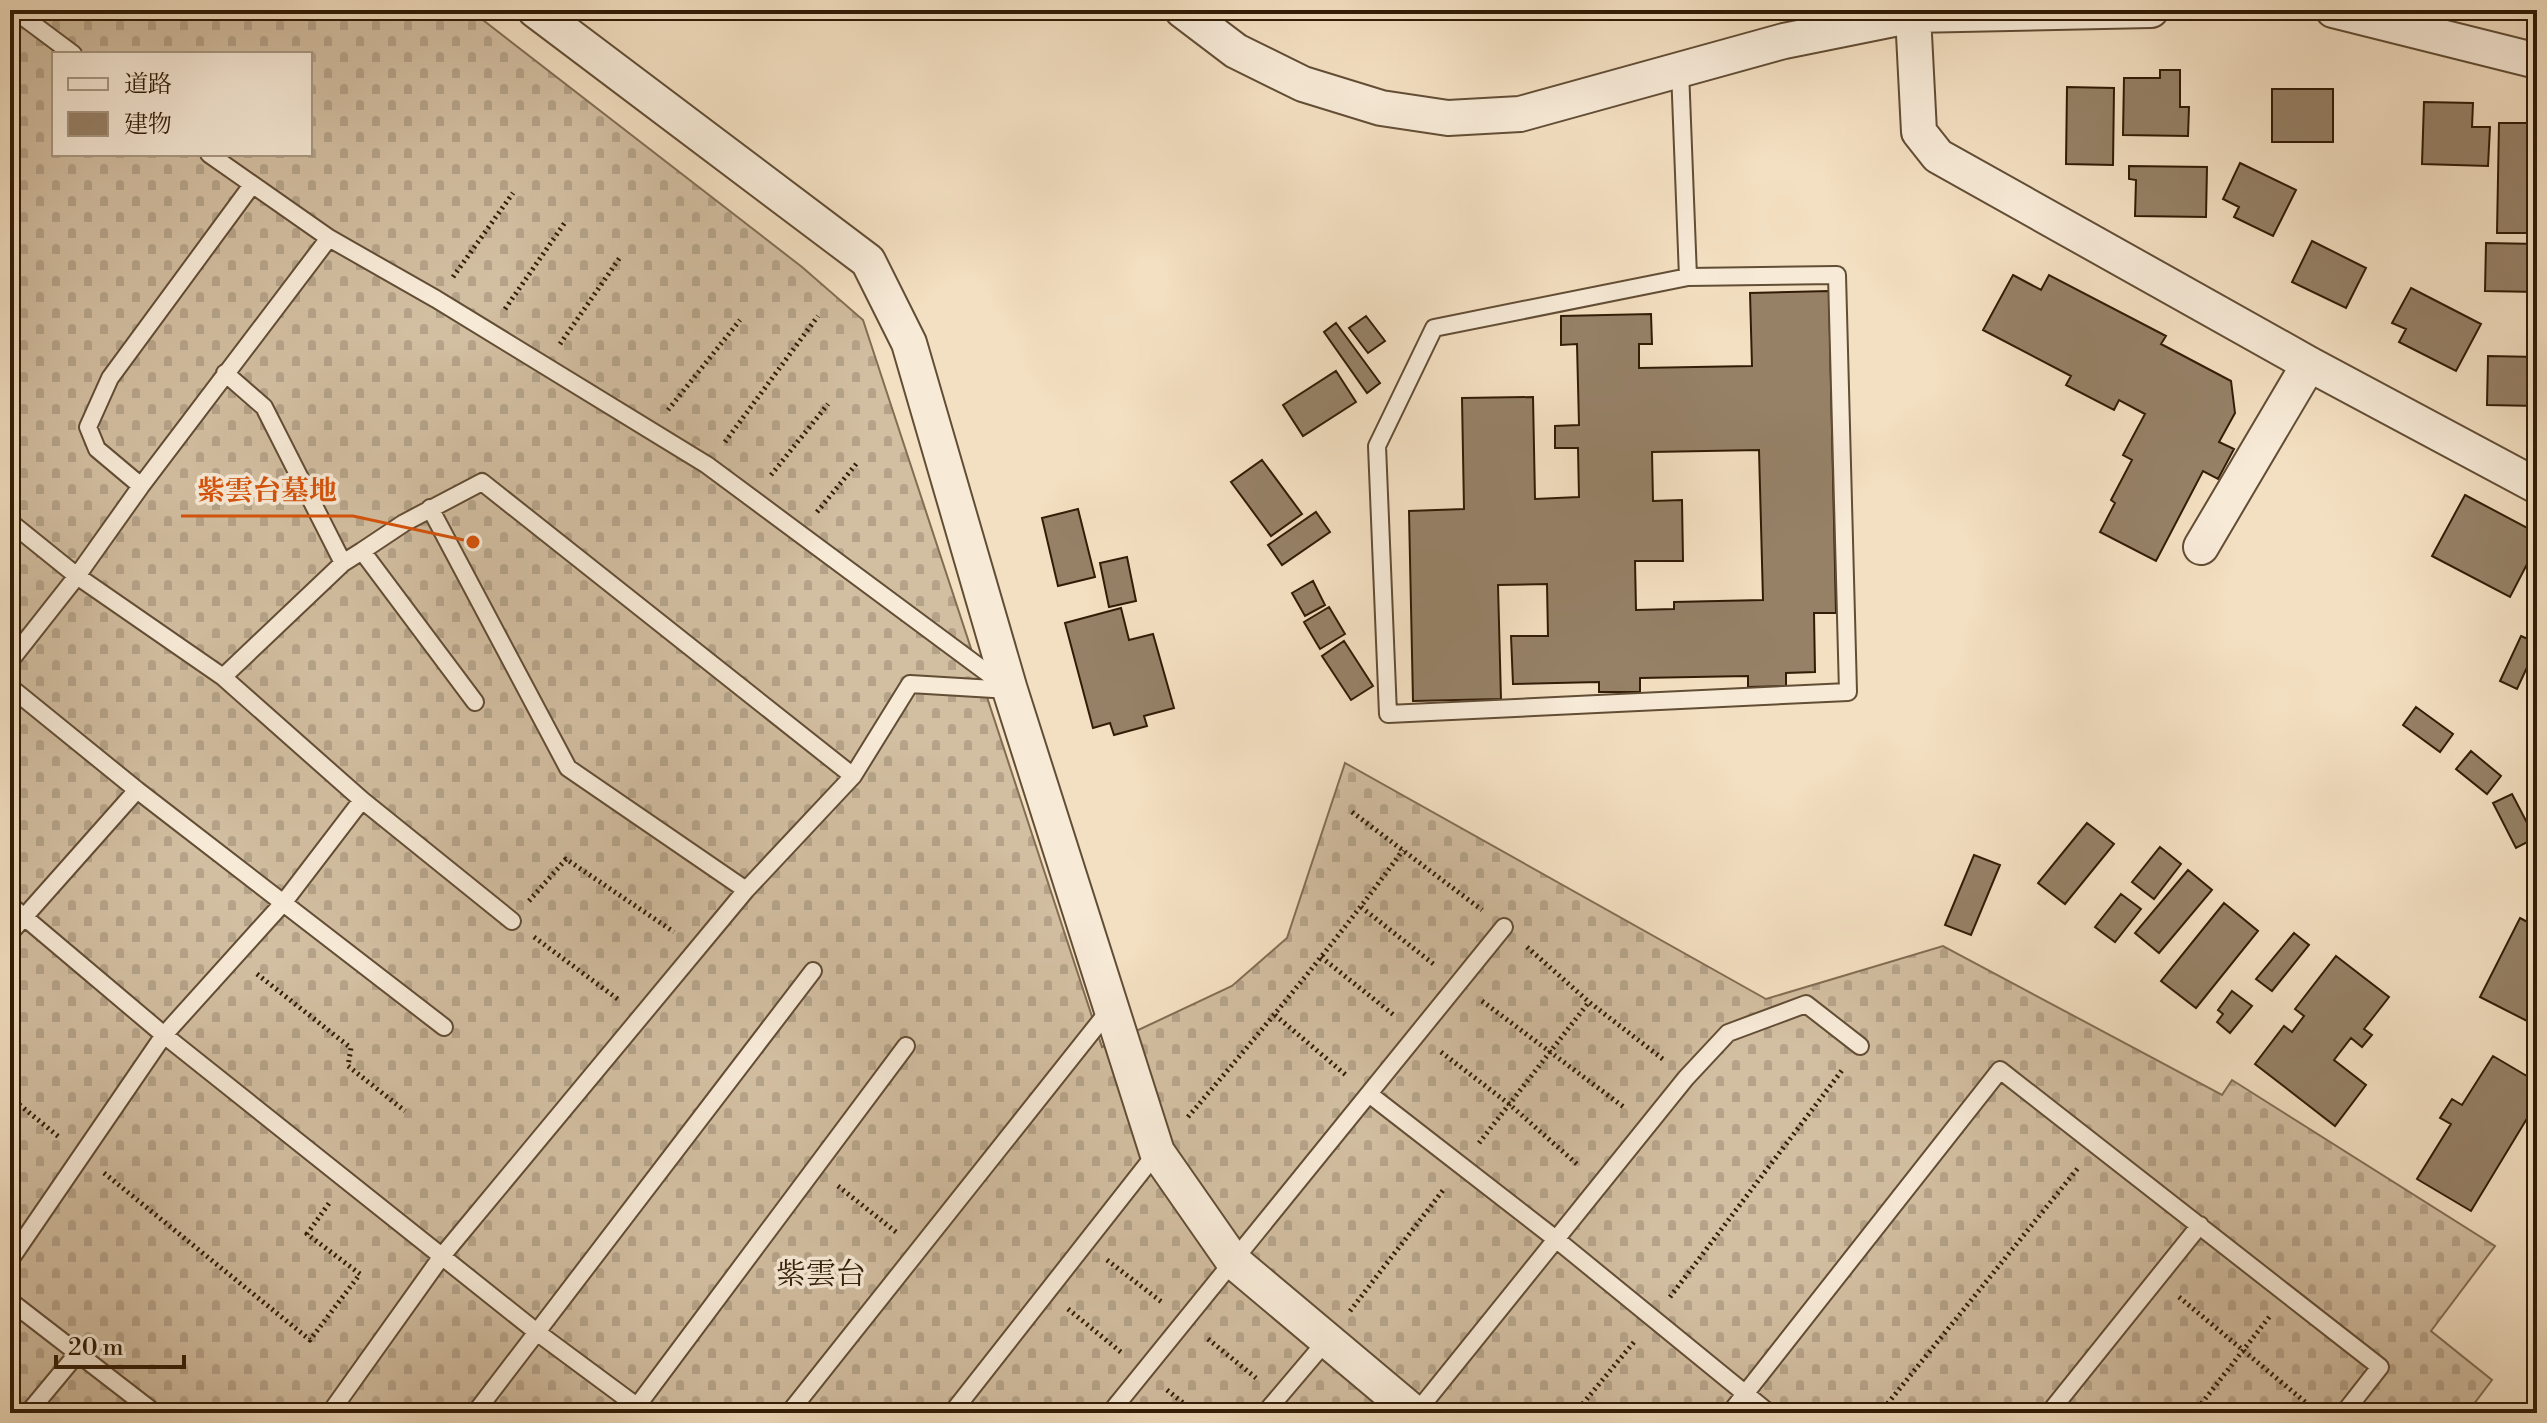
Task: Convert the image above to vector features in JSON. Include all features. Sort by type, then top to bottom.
[{"type":"street","points":[[535,10],[868,261],[909,343],[1010,690],[1157,1152],[1233,1261],[1415,1413]]},
{"type":"street","points":[[1182,10],[1236,51],[1303,84],[1381,108],[1448,118],[1520,114],[1784,41],[1913,15],[2151,10]]},
{"type":"street","points":[[2333,10],[2537,61]]},
{"type":"street","points":[[1913,15],[1919,132],[1938,156],[2309,364],[2537,486]]},
{"type":"street","points":[[2201,547],[2309,364]]},
{"type":"lane","points":[[14,16],[70,52]]},
{"type":"lane","points":[[1680,70],[1688,277]]},
{"type":"lane","points":[[212,156],[329,238],[436,299],[707,465],[1010,690]]},
{"type":"lane","points":[[141,486],[97,449],[88,427],[110,378],[252,185]]},
{"type":"lane","points":[[10,661],[329,238]]},
{"type":"lane","points":[[1837,275],[1848,692],[1388,714],[1377,446],[1434,328],[1688,277],[1837,275]]},
{"type":"lane","points":[[225,373],[264,407],[343,563]]},
{"type":"lane","points":[[223,677],[343,563],[430,508],[482,482],[853,776]]},
{"type":"lane","points":[[430,508],[568,768],[746,890]]},
{"type":"lane","points":[[10,522],[77,576],[223,677],[362,800],[512,921]]},
{"type":"lane","points":[[362,551],[475,702]]},
{"type":"lane","points":[[330,1413],[442,1256],[746,890],[853,776],[910,684],[1010,690]]},
{"type":"lane","points":[[10,687],[137,790],[444,1027]]},
{"type":"lane","points":[[10,933],[137,790]]},
{"type":"lane","points":[[10,1260],[164,1035],[284,902],[362,800]]},
{"type":"lane","points":[[10,905],[164,1035],[638,1411],[906,1046]]},
{"type":"lane","points":[[1110,1413],[1504,927]]},
{"type":"lane","points":[[475,1413],[813,971]]},
{"type":"lane","points":[[1415,1413],[1686,1078],[1728,1033],[1806,1004],[1860,1046]]},
{"type":"lane","points":[[789,1413],[1111,1007]]},
{"type":"lane","points":[[1730,1413],[2000,1070],[2380,1367],[2344,1413]]},
{"type":"lane","points":[[1369,1094],[1557,1240],[1769,1413]]},
{"type":"lane","points":[[952,1413],[1157,1152]]},
{"type":"lane","points":[[2049,1413],[2200,1225]]},
{"type":"lane","points":[[10,1301],[155,1413]]},
{"type":"lane","points":[[1265,1413],[1327,1340]]},
{"type":"lane","points":[[28,1413],[77,1354]]},
{"type":"path","points":[[436,299],[513,193]]},
{"type":"path","points":[[489,332],[566,221]]},
{"type":"path","points":[[544,366],[621,256]]},
{"type":"path","points":[[707,465],[818,316]]},
{"type":"path","points":[[651,431],[740,320]]},
{"type":"path","points":[[752,499],[828,404]]},
{"type":"path","points":[[799,534],[857,463]]},
{"type":"path","points":[[1352,812],[1504,927],[1589,1002],[1686,1078]]},
{"type":"path","points":[[1157,1152],[1275,1015],[1403,850]]},
{"type":"path","points":[[642,1016],[512,921],[566,859],[698,948]]},
{"type":"path","points":[[1361,907],[1649,1126]]},
{"type":"path","points":[[234,957],[351,1048],[348,1066],[405,1111]]},
{"type":"path","points":[[1321,957],[1509,1104],[1601,1186]]},
{"type":"path","points":[[1327,1340],[1589,1002]]},
{"type":"path","points":[[1275,1015],[1369,1094]]},
{"type":"path","points":[[1575,1413],[1653,1318],[1860,1046]]},
{"type":"path","points":[[10,1097],[310,1340],[360,1274],[307,1234],[347,1181]]},
{"type":"path","points":[[1880,1413],[2081,1164]]},
{"type":"path","points":[[815,1167],[918,1251]]},
{"type":"path","points":[[2157,1279],[2319,1413]]},
{"type":"path","points":[[2194,1413],[2288,1294]]},
{"type":"green space","points":[[10,10],[470,10],[802,267],[863,320],[1102,1047],[1232,986],[1287,938],[1345,763],[1766,999],[1943,946],[2222,1095],[2232,1080],[2495,1246],[2431,1331],[2492,1380],[2467,1413],[10,1413]]},
{"type":"building","points":[[2160,70],[2180,70],[2180,107],[2189,107],[2188,136],[2123,135],[2124,78],[2160,78]]},
{"type":"building","points":[[2067,87],[2114,88],[2113,165],[2066,164]]},
{"type":"building","points":[[2272,89],[2333,89],[2333,142],[2272,142]]},
{"type":"building","points":[[2424,102],[2473,103],[2472,127],[2490,127],[2488,166],[2422,164]]},
{"type":"building","points":[[2499,123],[2537,123],[2537,233],[2497,233]]},
{"type":"building","points":[[2240,163],[2296,190],[2273,236],[2234,217],[2239,207],[2223,199]]},
{"type":"building","points":[[2129,166],[2207,167],[2206,217],[2135,216],[2136,180],[2129,179]]},
{"type":"building","points":[[2312,241],[2366,268],[2346,308],[2292,282]]},
{"type":"building","points":[[2486,243],[2537,244],[2537,292],[2485,291]]},
{"type":"building","points":[[2013,275],[2041,290],[2049,275],[2166,336],[2161,344],[2231,381],[2235,413],[2219,442],[2234,449],[2218,479],[2203,471],[2156,561],[2100,532],[2115,503],[2111,500],[2132,460],[2123,455],[2145,414],[2119,400],[2114,410],[2066,385],[2071,376],[1983,330]]},
{"type":"building","points":[[2411,288],[2481,324],[2456,371],[2399,342],[2406,329],[2392,323]]},
{"type":"building","points":[[1829,291],[1836,613],[1814,613],[1815,672],[1786,673],[1786,686],[1748,687],[1748,676],[1640,678],[1640,692],[1599,692],[1599,682],[1513,684],[1511,636],[1548,636],[1547,584],[1498,585],[1501,699],[1413,701],[1409,511],[1464,509],[1462,398],[1533,397],[1535,499],[1579,497],[1578,448],[1555,448],[1555,426],[1579,425],[1577,344],[1561,345],[1561,316],[1651,314],[1652,344],[1639,344],[1639,368],[1752,366],[1750,293]],"holes":[[[1759,450],[1763,600],[1674,602],[1674,609],[1636,610],[1635,561],[1683,561],[1682,500],[1653,501],[1652,452]]]},
{"type":"building","points":[[1366,316],[1385,341],[1368,353],[1349,328]]},
{"type":"building","points":[[1336,323],[1380,383],[1367,393],[1324,332]]},
{"type":"building","points":[[2488,356],[2537,357],[2537,406],[2487,405]]},
{"type":"building","points":[[1336,371],[1356,402],[1303,436],[1283,405]]},
{"type":"building","points":[[1262,460],[1302,514],[1271,536],[1231,482]]},
{"type":"building","points":[[2465,495],[2537,533],[2537,545],[2510,597],[2432,556]]},
{"type":"building","points":[[1078,509],[1095,577],[1058,586],[1042,518]]},
{"type":"building","points":[[1316,512],[1330,532],[1282,565],[1268,545]]},
{"type":"building","points":[[1127,557],[1136,601],[1109,607],[1100,563]]},
{"type":"building","points":[[1313,581],[1325,605],[1305,616],[1292,593]]},
{"type":"building","points":[[1329,607],[1345,634],[1320,649],[1304,622]]},
{"type":"building","points":[[1121,608],[1129,640],[1153,634],[1174,708],[1144,716],[1147,726],[1114,735],[1110,723],[1093,728],[1065,623]]},
{"type":"building","points":[[2521,636],[2537,643],[2537,646],[2517,689],[2500,681]]},
{"type":"building","points":[[1344,641],[1373,686],[1351,700],[1322,656]]},
{"type":"building","points":[[2416,707],[2453,734],[2440,752],[2403,725]]},
{"type":"building","points":[[2471,751],[2501,776],[2487,794],[2456,769]]},
{"type":"building","points":[[2512,794],[2535,838],[2516,848],[2493,803]]},
{"type":"building","points":[[2087,823],[2114,844],[2065,904],[2038,883]]},
{"type":"building","points":[[2160,847],[2181,864],[2154,899],[2132,882]]},
{"type":"building","points":[[1974,855],[2000,865],[1971,935],[1945,925]]},
{"type":"building","points":[[2188,870],[2212,890],[2159,953],[2135,933]]},
{"type":"building","points":[[2121,894],[2141,909],[2115,942],[2095,927]]},
{"type":"building","points":[[2224,903],[2258,931],[2196,1008],[2161,981]]},
{"type":"building","points":[[2520,918],[2537,927],[2537,1026],[2480,997]]},
{"type":"building","points":[[2294,933],[2309,945],[2272,991],[2256,979]]},
{"type":"building","points":[[2336,956],[2389,997],[2364,1029],[2372,1035],[2362,1047],[2351,1038],[2334,1060],[2366,1085],[2335,1126],[2255,1064],[2284,1026],[2292,1032],[2304,1016],[2295,1009]]},
{"type":"building","points":[[2232,991],[2252,1006],[2230,1033],[2217,1022],[2223,1014],[2218,1010]]},
{"type":"building","points":[[2493,1056],[2537,1082],[2537,1102],[2471,1211],[2417,1179],[2451,1124],[2440,1118],[2452,1099],[2462,1105]]},
{"type":"place","name":"紫雲台墓地","points":[[473,542]]},
{"type":"district","name":"紫雲台","points":[[821,1275]]}]
